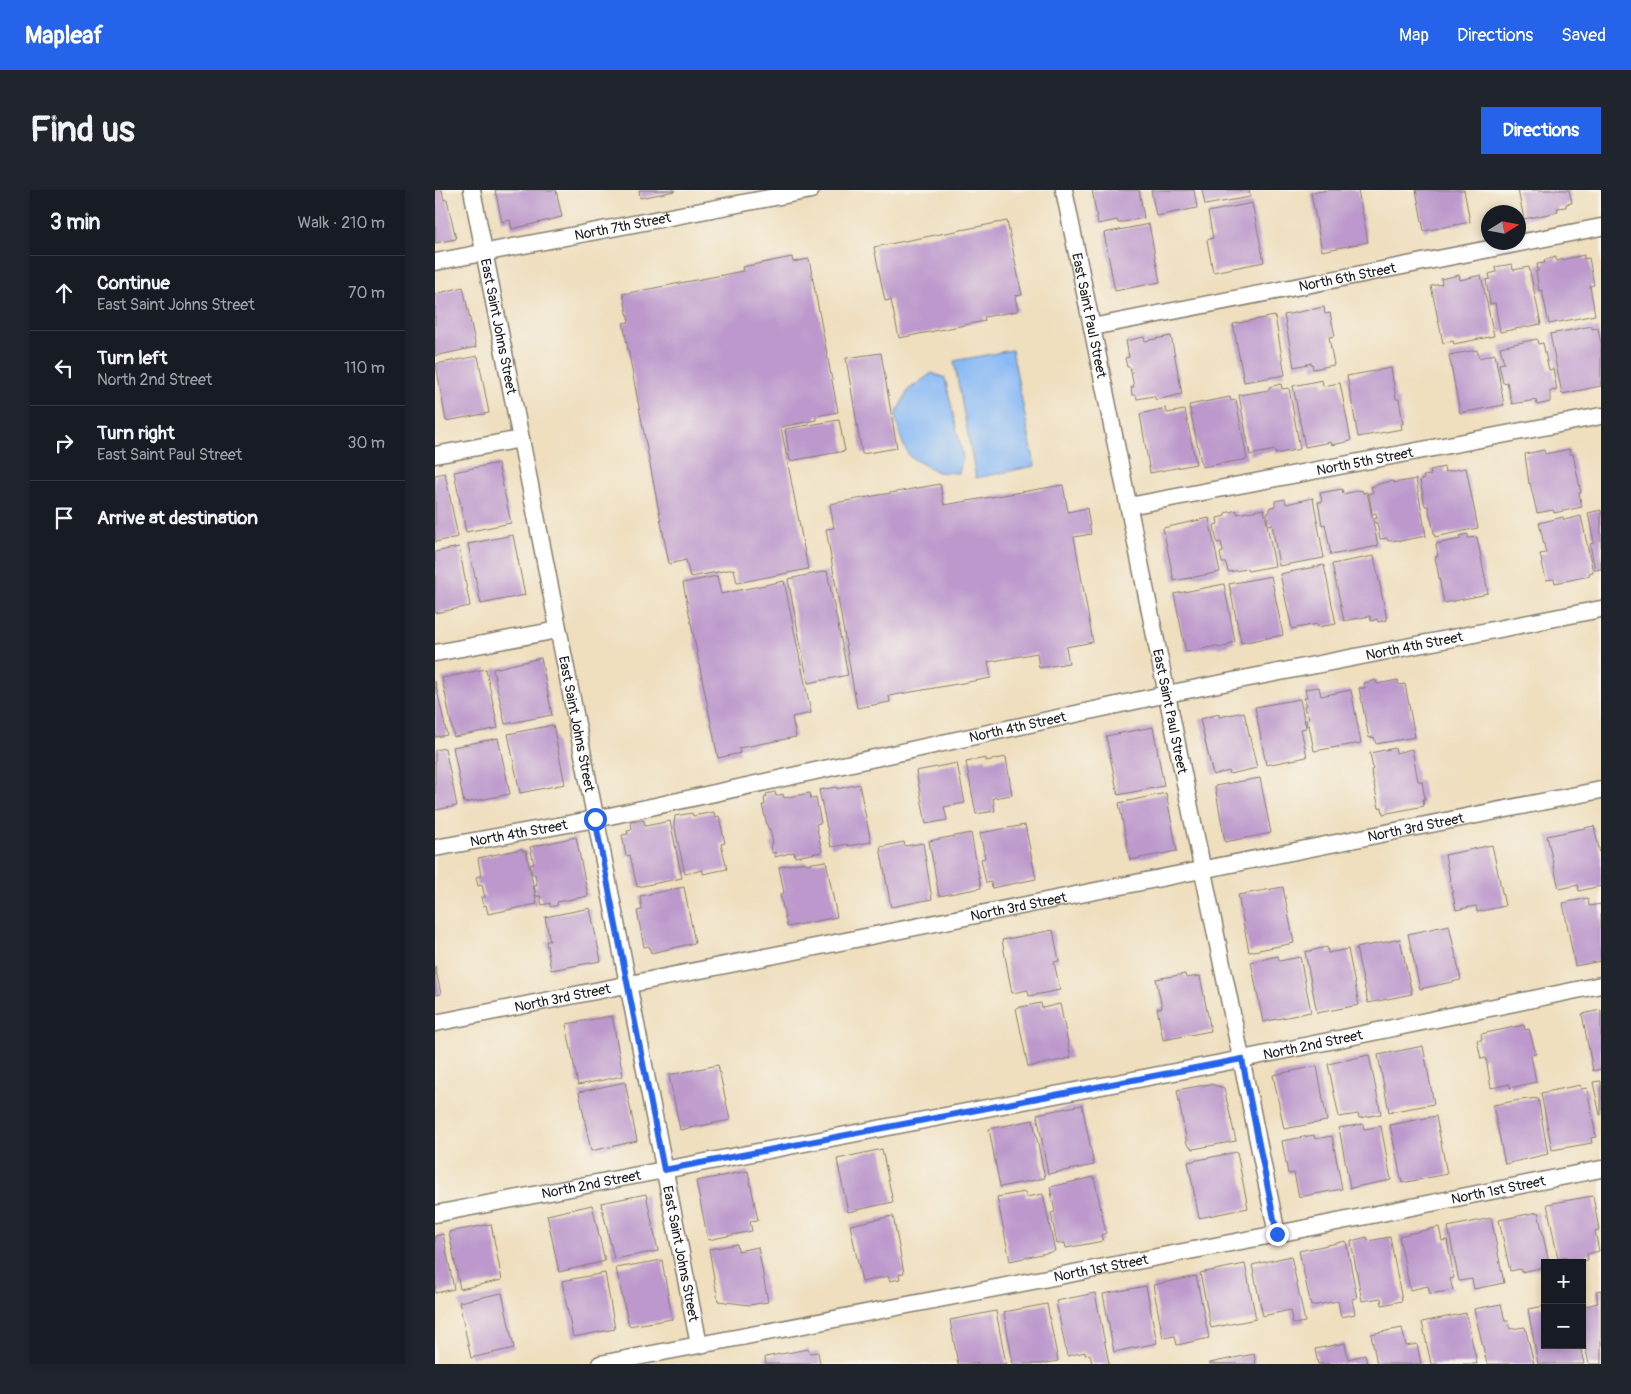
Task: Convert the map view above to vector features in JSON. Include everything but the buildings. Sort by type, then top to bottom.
[{"type":"lane","name":"East Saint Johns Street","points":[[472,190],[699,1346]]},
{"type":"lane","name":"North 7th Street","points":[[435,262],[811,190]]},
{"type":"lane","name":"East Saint Paul Street","points":[[1064,190],[1277,1234]]},
{"type":"lane","name":"North 6th Street","points":[[1092,326],[1601,227]]},
{"type":"lane","name":"North 5th Street","points":[[1129,506],[1601,416]]},
{"type":"lane","points":[[435,455],[521,439]]},
{"type":"lane","name":"North 4th Street","points":[[435,848],[595,819],[1167,694],[1601,610]]},
{"type":"lane","points":[[435,653],[558,630]]},
{"type":"lane","name":"North 3rd Street","points":[[435,1023],[1601,790]]},
{"type":"lane","name":"North 2nd Street","points":[[435,1214],[1242,1059],[1601,985]]},
{"type":"lane","name":"North 1st Street","points":[[601,1364],[1277,1234],[1601,1169]]},
{"type":"water","points":[[1012,350],[1035,466],[976,478],[954,361]]},
{"type":"water","points":[[932,373],[945,378],[963,457],[959,473],[937,472],[910,457],[903,444],[895,416],[908,390]]},
{"type":"route","points":[[595,819],[664,1170],[1242,1059],[1277,1234]]}]
